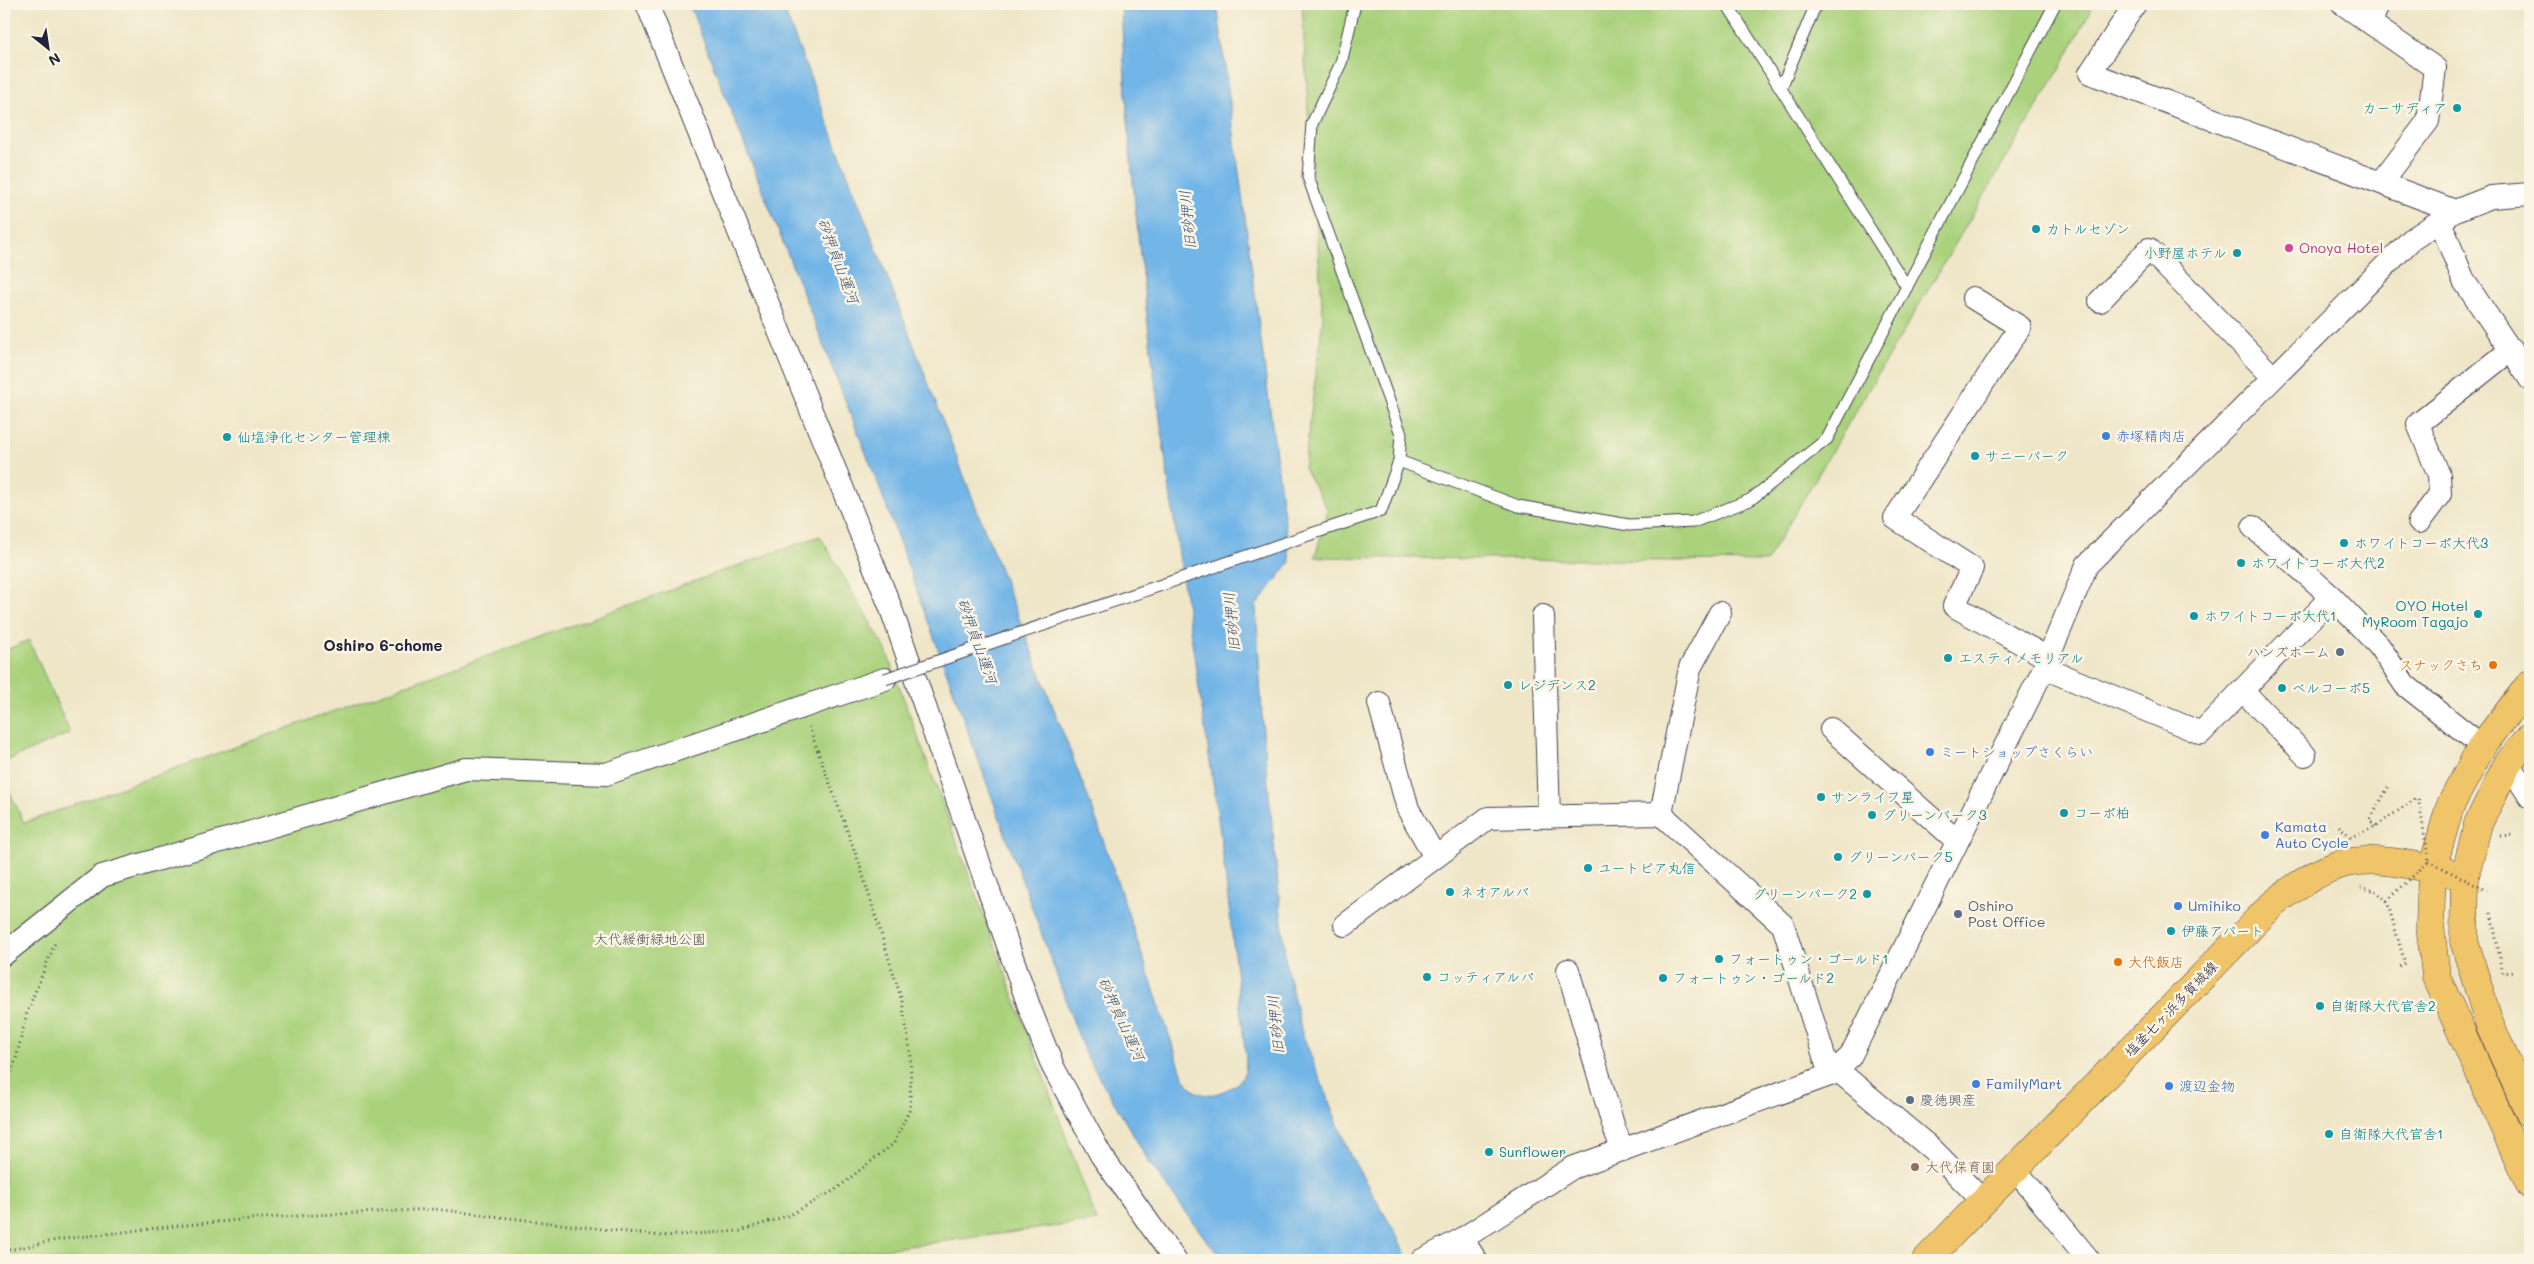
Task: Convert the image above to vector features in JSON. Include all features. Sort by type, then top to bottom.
[{"type":"main road","points":[[2530,684],[2482,746],[2450,806],[2430,865],[2430,925],[2436,976],[2530,1185]]},
{"type":"main road","points":[[2530,736],[2508,763],[2478,824],[2476,884],[2464,941],[2489,1023],[2530,1114]]},
{"type":"main road","name":"塩釜七ヶ浜多賀城線","points":[[1926,1260],[2272,905],[2292,889],[2321,873],[2346,863],[2384,861],[2430,865],[2476,884]]},
{"type":"street","points":[[647,4],[890,606],[1030,1009],[1053,1066],[1101,1155],[1175,1260]]},
{"type":"street","points":[[2136,4],[2090,72],[2381,183],[2447,216],[2464,282],[2512,349],[2530,379]]},
{"type":"street","points":[[2342,4],[2375,13],[2435,68],[2428,121],[2381,183]]},
{"type":"street","points":[[1422,1260],[1462,1239],[1572,1168],[1833,1072],[1850,1057],[2046,663],[2087,565],[2411,240],[2447,216],[2491,197],[2530,194]]},
{"type":"street","points":[[2100,301],[2148,249],[2274,377]]},
{"type":"street","points":[[1973,298],[2020,327],[1895,518],[1972,568],[1954,606],[2046,663],[2201,733],[2332,597]]},
{"type":"street","points":[[2419,522],[2440,494],[2439,475],[2418,424],[2512,349]]},
{"type":"street","points":[[2253,527],[2332,597],[2379,646],[2405,685],[2482,746]]},
{"type":"street","points":[[1661,814],[1690,668],[1720,613]]},
{"type":"street","points":[[1543,616],[1549,817]]},
{"type":"street","points":[[4,954],[102,876],[466,769],[606,774],[885,679]]},
{"type":"street","points":[[2242,690],[2305,755]]},
{"type":"street","points":[[1379,702],[1408,809],[1435,857]]},
{"type":"street","points":[[1831,729],[1957,841]]},
{"type":"street","points":[[2508,763],[2530,796]]},
{"type":"street","points":[[1345,925],[1488,818],[1661,814],[1783,925],[1833,1072],[1933,1150],[1983,1201]]},
{"type":"street","points":[[1568,970],[1614,1128],[1623,1150]]},
{"type":"street","points":[[2014,1168],[2089,1260]]},
{"type":"street","points":[[1462,1239],[1476,1260]]},
{"type":"lane","points":[[885,679],[1380,510],[1399,461],[1401,434],[1308,177],[1312,124],[1342,63],[1355,4]]},
{"type":"lane","points":[[1727,4],[1907,286]]},
{"type":"lane","points":[[1781,88],[1816,4]]},
{"type":"lane","points":[[1399,461],[1518,506],[1629,525],[1693,522],[1750,500],[1827,439],[2055,4]]},
{"type":"path","points":[[4,1251],[62,1239],[175,1226],[261,1218],[434,1209],[661,1236],[740,1231],[790,1215],[835,1190],[894,1143],[910,1109],[911,1057],[902,1001],[859,863],[802,707]]},
{"type":"path","points":[[2376,826],[2370,820],[2390,784]]},
{"type":"path","points":[[2339,826],[2351,837],[2376,826],[2418,797],[2430,865]]},
{"type":"path","points":[[2495,836],[2513,835]]},
{"type":"path","points":[[2430,865],[2476,884],[2488,900]]},
{"type":"path","points":[[2387,901],[2430,865]]},
{"type":"path","points":[[2358,887],[2377,892],[2387,901],[2404,963],[2396,967]]},
{"type":"path","points":[[2490,909],[2503,973],[2514,972]]},
{"type":"path","points":[[4,1091],[16,1059],[27,1012],[56,941]]},
{"type":"green space","points":[[1302,4],[2094,4],[2066,58],[1766,562],[1315,557],[1328,510],[1304,468],[1323,317]]},
{"type":"green space","name":"大代緩衝緑地公園","points":[[820,536],[885,648],[1097,1221],[802,1260],[4,1260],[4,780],[24,823]]},
{"type":"green space","points":[[29,640],[70,733],[4,762],[4,651]]},
{"type":"water","points":[[689,4],[782,4],[1094,813],[1183,1076],[1197,1092],[1208,1095],[1221,1092],[1239,1082],[1245,1071],[1246,1055],[1215,795],[1171,499],[1145,302],[1127,104],[1121,4],[1217,4],[1290,562],[1256,606],[1263,733],[1286,965],[1302,1033],[1350,1155],[1396,1234],[1408,1260],[1225,1260],[1210,1245],[1149,1162],[1084,1051],[879,486]]},
{"type":"place","name":"カーサディア","points":[[2457,108]]},
{"type":"place","name":"カトルセゾン","points":[[2036,229]]},
{"type":"place","name":"Onoya Hotel","points":[[2289,248]]},
{"type":"place","name":"小野屋ホテル","points":[[2237,253]]},
{"type":"place","name":"赤塚精肉店","points":[[2106,436]]},
{"type":"place","name":"仙塩浄化センター管理棟","points":[[227,437]]},
{"type":"place","name":"サニーパーク","points":[[1975,456]]},
{"type":"place","name":"ホワイトコーポ大代3","points":[[2344,543]]},
{"type":"place","name":"ホワイトコーポ大代2","points":[[2241,563]]},
{"type":"place","name":"OYO Hotel MyRoom Tagajo","points":[[2478,614]]},
{"type":"place","name":"ホワイトコーポ大代1","points":[[2194,616]]},
{"type":"place","name":"ハンズホーム","points":[[2340,652]]},
{"type":"place","name":"エスティメモリアル","points":[[1948,658]]},
{"type":"place","name":"スナックさち","points":[[2493,665]]},
{"type":"place","name":"レジデンス2","points":[[1508,685]]},
{"type":"place","name":"ベルコーポ5","points":[[2282,688]]},
{"type":"place","name":"ミートショップさくらい","points":[[1930,752]]},
{"type":"place","name":"サンライフ星","points":[[1821,797]]},
{"type":"place","name":"コーポ柏","points":[[2064,813]]},
{"type":"place","name":"グリーンパーク3","points":[[1872,815]]},
{"type":"place","name":"Kamata Auto Cycle","points":[[2265,835]]},
{"type":"place","name":"グリーンパーク5","points":[[1838,857]]},
{"type":"place","name":"ユートピア丸信","points":[[1588,868]]},
{"type":"place","name":"ネオアルバ","points":[[1450,892]]},
{"type":"place","name":"グリーンパーク2","points":[[1867,894]]},
{"type":"place","name":"Umihiko","points":[[2178,906]]},
{"type":"place","name":"Oshiro Post Office","points":[[1958,914]]},
{"type":"place","name":"伊藤アパート","points":[[2171,931]]},
{"type":"place","name":"フォートゥン・ゴールド1","points":[[1719,959]]},
{"type":"place","name":"大代飯店","points":[[2118,962]]},
{"type":"place","name":"コッティアルバ","points":[[1427,977]]},
{"type":"place","name":"フォートゥン・ゴールド2","points":[[1663,978]]},
{"type":"place","name":"自衛隊大代官舎2","points":[[2320,1006]]},
{"type":"place","name":"FamilyMart","points":[[1976,1084]]},
{"type":"place","name":"渡辺金物","points":[[2169,1086]]},
{"type":"place","name":"慶徳興産","points":[[1910,1100]]},
{"type":"place","name":"自衛隊大代官舎1","points":[[2329,1134]]},
{"type":"place","name":"Sunflower","points":[[1489,1152]]},
{"type":"place","name":"大代保育園","points":[[1915,1167]]},
{"type":"district","name":"Oshiro 6-chome","points":[[383,646]]},
{"type":"water label","name":"旧砂押川","points":[[1188,220]]},
{"type":"water label","name":"砂押貞山運河","points":[[838,261]]},
{"type":"water label","name":"旧砂押川","points":[[1232,622]]},
{"type":"water label","name":"砂押貞山運河","points":[[977,641]]},
{"type":"water label","name":"砂押貞山運河","points":[[1121,1019]]},
{"type":"water label","name":"旧砂押川","points":[[1276,1025]]}]
